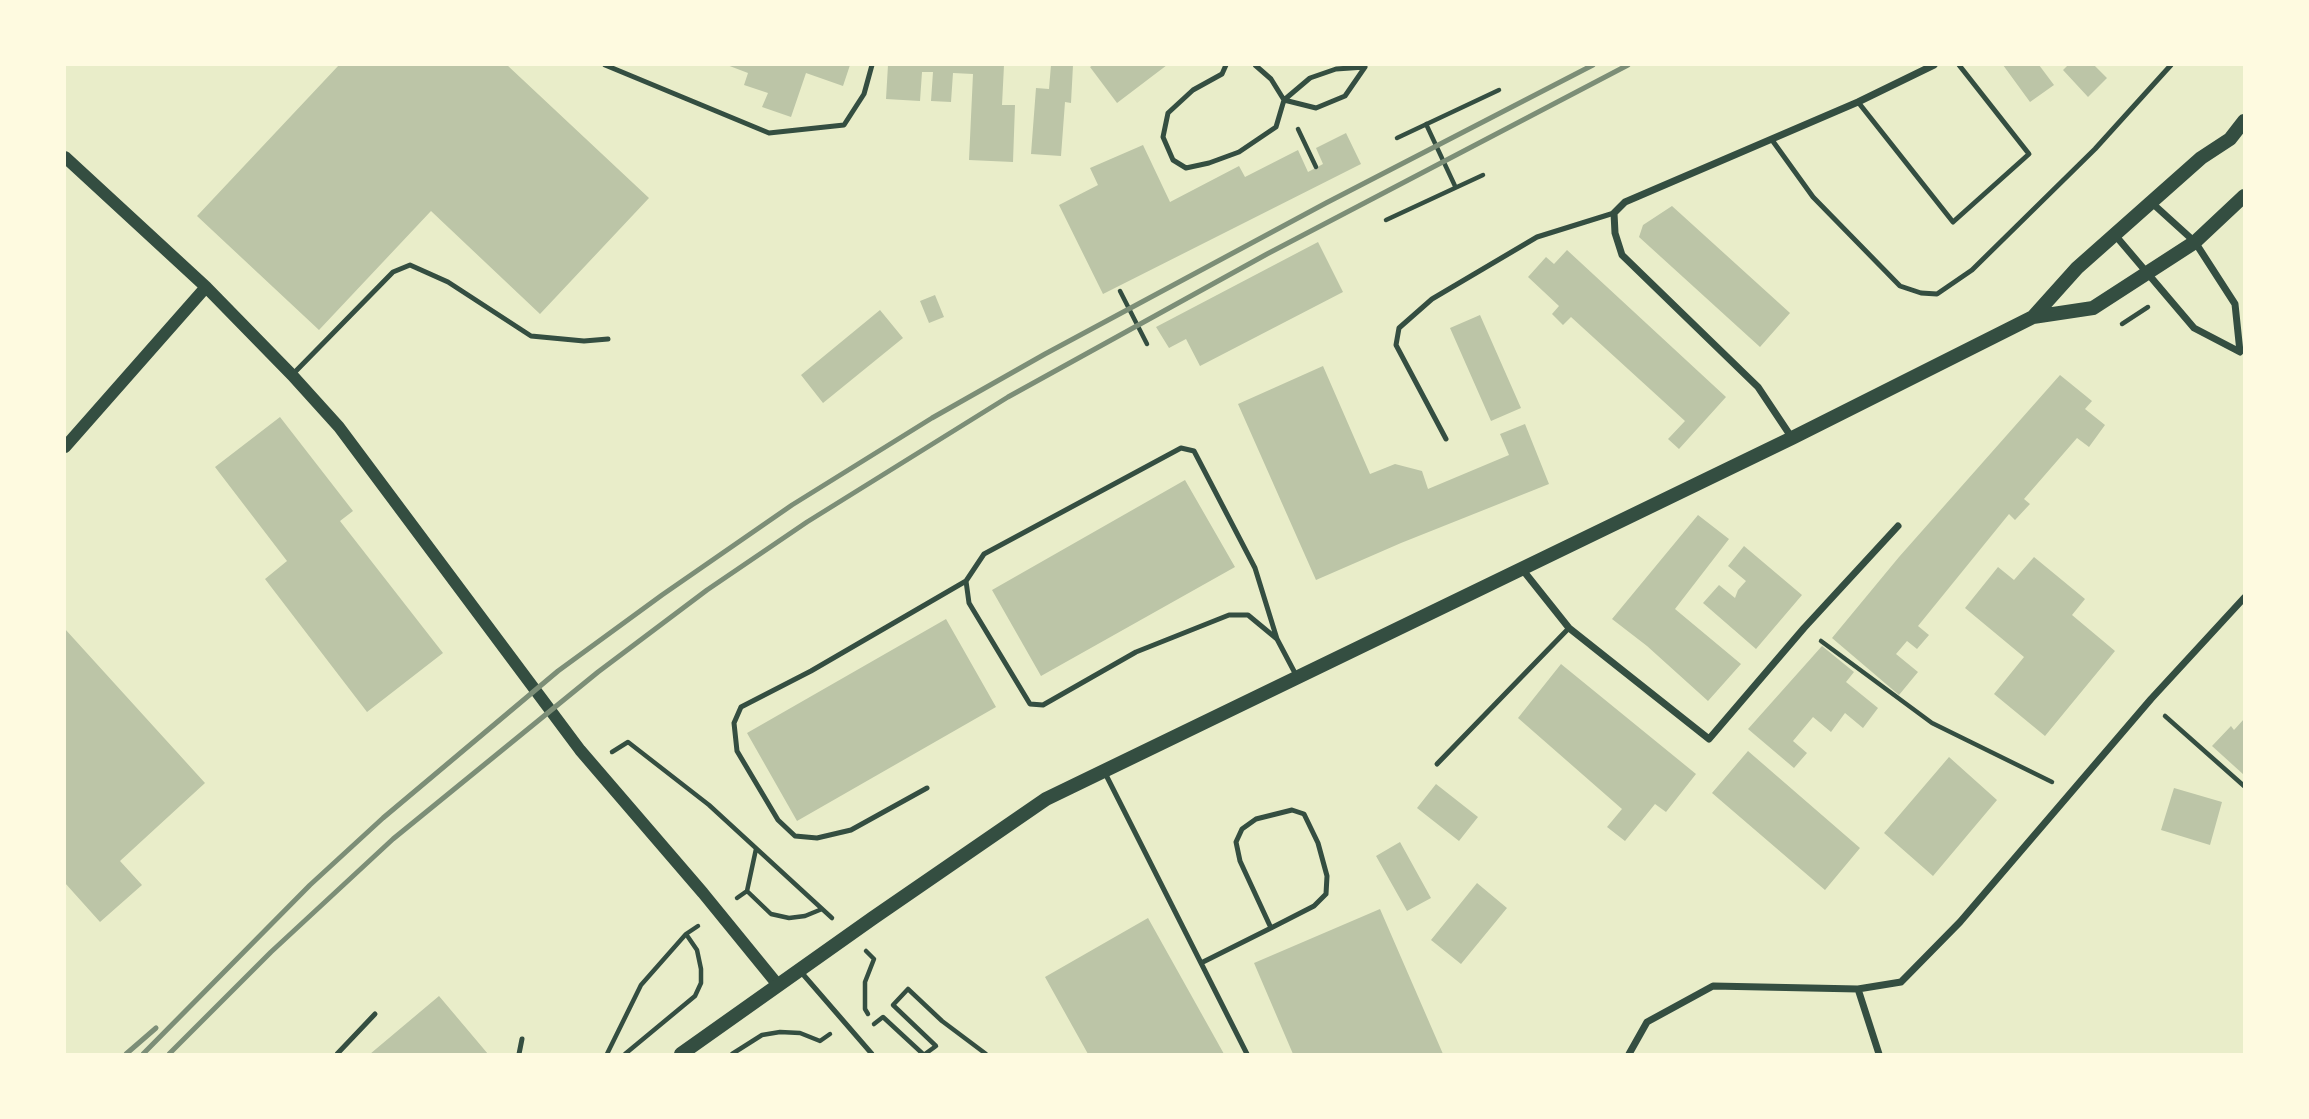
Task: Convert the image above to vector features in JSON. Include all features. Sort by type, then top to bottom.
[{"type":"main road","points":[[2033,317],[2077,268],[2201,158],[2230,138],[2244,121]]},
{"type":"main road","points":[[681,1054],[1046,799],[1792,438],[2033,317],[2093,308],[2195,243],[2244,196]]},
{"type":"street","points":[[1792,438],[1758,387],[1622,255],[1615,233],[1614,213],[1625,202],[1858,102],[1934,65]]},
{"type":"street","points":[[65,157],[206,287],[339,427],[580,750],[778,985]]},
{"type":"street","points":[[2152,202],[2195,243],[2235,304],[2240,352],[2244,360]]},
{"type":"street","points":[[2115,235],[2194,328],[2240,352]]},
{"type":"street","points":[[65,447],[206,287]]},
{"type":"street","points":[[1522,569],[1569,628],[1709,739],[1804,628],[1898,526]]},
{"type":"street","points":[[1629,1054],[1647,1022],[1713,986],[1858,989],[1901,982],[1960,922],[2148,702],[2244,598]]},
{"type":"street","points":[[1858,989],[1879,1054]]},
{"type":"lane","points":[[605,65],[769,133],[844,125],[864,94],[872,65]]},
{"type":"lane","points":[[1226,65],[1222,74],[1193,90],[1168,113],[1163,137],[1173,160],[1186,168],[1239,152],[1276,127],[1284,100],[1310,78],[1336,69],[1365,67],[1345,96],[1316,108],[1284,100],[1271,79],[1255,65]]},
{"type":"lane","points":[[1858,102],[1953,222],[2029,154],[1959,65]]},
{"type":"lane","points":[[1772,140],[1813,197],[1900,286],[1921,293],[1937,294],[1972,270],[2095,149],[2171,65]]},
{"type":"lane","points":[[1446,439],[1396,345],[1399,328],[1432,299],[1537,237],[1614,213]]},
{"type":"lane","points":[[292,375],[393,272],[410,265],[448,282],[531,336],[584,341],[608,339]]},
{"type":"lane","points":[[926,788],[851,830],[817,838],[795,835],[778,820],[737,751],[734,723],[741,707],[811,671],[966,580],[985,554],[1181,448],[1194,451],[1255,568],[1278,639],[1298,678]]},
{"type":"lane","points":[[966,580],[969,603],[1030,704],[1043,705],[1136,652],[1229,615],[1248,615],[1278,639]]},
{"type":"lane","points":[[1437,764],[1569,628]]},
{"type":"lane","points":[[1104,770],[1247,1054]]},
{"type":"lane","points":[[1201,963],[1271,929],[1314,906],[1326,894],[1327,876],[1318,843],[1304,814],[1292,810],[1256,819],[1242,829],[1236,842],[1240,862],[1271,929]]},
{"type":"lane","points":[[799,970],[872,1054]]},
{"type":"lane","points":[[337,1054],[375,1014]]},
{"type":"lane","points":[[519,1054],[522,1039]]},
{"type":"path","points":[[1397,138],[1499,90]]},
{"type":"path","points":[[1284,100],[1316,167]]},
{"type":"path","points":[[1426,124],[1455,186]]},
{"type":"path","points":[[1386,220],[1483,175]]},
{"type":"path","points":[[1120,291],[1147,344]]},
{"type":"path","points":[[1804,628],[1932,723],[2071,792]]},
{"type":"path","points":[[2148,702],[2244,786]]},
{"type":"path","points":[[592,763],[628,742],[709,805],[850,934],[874,959],[865,982],[865,1009],[874,1024],[883,1017],[924,1054],[936,1046],[893,1005],[908,989],[942,1021],[986,1054]]},
{"type":"path","points":[[757,848],[747,891],[771,914],[789,918],[805,916],[822,909]]},
{"type":"path","points":[[607,1054],[641,985],[686,934],[697,950],[701,969],[701,983],[695,996],[625,1054]]},
{"type":"path","points":[[732,1054],[762,1035],[780,1032],[800,1033],[820,1041]]},
{"type":"building","points":[[339,65],[507,65],[649,198],[540,314],[431,211],[319,330],[197,216]]},
{"type":"building","points":[[727,65],[850,65],[843,86],[806,73],[791,117],[762,107],[768,93],[744,85],[748,73]]},
{"type":"building","points":[[888,65],[1004,65],[1002,105],[1015,105],[1013,162],[969,160],[973,74],[953,73],[951,102],[931,101],[933,72],[922,72],[920,101],[886,99]]},
{"type":"building","points":[[1051,65],[1073,65],[1071,103],[1065,102],[1061,156],[1031,154],[1036,88],[1049,89]]},
{"type":"building","points":[[1167,65],[1117,103],[1090,67]]},
{"type":"building","points":[[2003,65],[2039,65],[2054,85],[2030,102]]},
{"type":"building","points":[[2068,65],[2094,65],[2107,78],[2088,97],[2063,70]]},
{"type":"building","points":[[1346,133],[1361,164],[1103,294],[1059,205],[1098,185],[1090,168],[1143,145],[1170,202],[1239,166],[1245,177],[1298,150],[1308,172],[1323,164],[1316,148]]},
{"type":"building","points":[[1672,206],[1790,313],[1760,347],[1639,237],[1643,225]]},
{"type":"building","points":[[1318,242],[1343,292],[1200,366],[1186,339],[1169,348],[1156,327]]},
{"type":"building","points":[[1567,250],[1726,397],[1679,449],[1668,439],[1685,421],[1571,317],[1563,325],[1552,314],[1559,306],[1528,277],[1546,257],[1554,264]]},
{"type":"building","points":[[935,295],[944,317],[929,323],[920,301]]},
{"type":"building","points":[[880,310],[903,338],[823,403],[801,375]]},
{"type":"building","points":[[1480,315],[1521,408],[1491,421],[1450,328]]},
{"type":"building","points":[[1323,366],[1370,474],[1395,464],[1422,471],[1428,489],[1509,455],[1500,434],[1525,424],[1549,484],[1316,580],[1238,404]]},
{"type":"building","points":[[2060,375],[2092,401],[2085,409],[2105,425],[2089,447],[2077,438],[2024,499],[2030,504],[2015,520],[2009,514],[1918,626],[1929,635],[1917,649],[1907,641],[1896,654],[1918,672],[1899,695],[1832,638],[1899,557]]},
{"type":"building","points":[[280,417],[353,511],[340,521],[443,653],[367,712],[265,579],[287,561],[215,467]]},
{"type":"building","points":[[1185,480],[1235,567],[1041,676],[992,590]]},
{"type":"building","points":[[1698,515],[1729,539],[1675,609],[1741,664],[1708,701],[1647,646],[1612,619]]},
{"type":"building","points":[[1744,546],[1802,595],[1756,649],[1703,603],[1719,585],[1735,598],[1746,581],[1728,566]]},
{"type":"building","points":[[2034,557],[2085,599],[2072,615],[2115,651],[2045,736],[1994,694],[2024,657],[1965,608],[1998,567],[2014,580]]},
{"type":"building","points":[[946,619],[996,707],[797,821],[747,733]]},
{"type":"building","points":[[65,629],[205,783],[120,861],[142,885],[100,922],[65,883]]},
{"type":"building","points":[[1822,646],[1854,672],[1846,682],[1878,708],[1863,728],[1845,713],[1831,732],[1813,717],[1793,741],[1807,753],[1794,768],[1748,729]]},
{"type":"building","points":[[1561,664],[1696,774],[1666,812],[1655,804],[1625,841],[1607,827],[1622,809],[1518,718]]},
{"type":"building","points":[[2244,719],[2244,775],[2212,746],[2231,726],[2234,730]]},
{"type":"building","points":[[1748,751],[1860,848],[1825,890],[1712,793]]},
{"type":"building","points":[[1949,757],[1997,800],[1933,876],[1884,833]]},
{"type":"building","points":[[1436,784],[1478,817],[1459,841],[1417,808]]},
{"type":"building","points":[[2174,788],[2222,802],[2210,845],[2161,830]]},
{"type":"building","points":[[1400,842],[1431,898],[1407,911],[1376,856]]},
{"type":"building","points":[[1477,883],[1507,908],[1461,964],[1431,940]]},
{"type":"building","points":[[1380,909],[1443,1054],[1293,1054],[1254,963]]},
{"type":"building","points":[[1148,918],[1224,1054],[1088,1054],[1045,977]]},
{"type":"building","points":[[439,996],[488,1054],[370,1054]]},
{"type":"railway","points":[[143,1054],[310,885],[383,818],[558,671],[792,505],[932,418],[1045,354],[1326,203],[1593,65]]},
{"type":"railway","points":[[169,1054],[271,952],[393,839],[598,672],[707,590],[807,522],[1008,397],[1267,254],[1628,65]]},
{"type":"railway","points":[[126,1054],[156,1028]]}]
